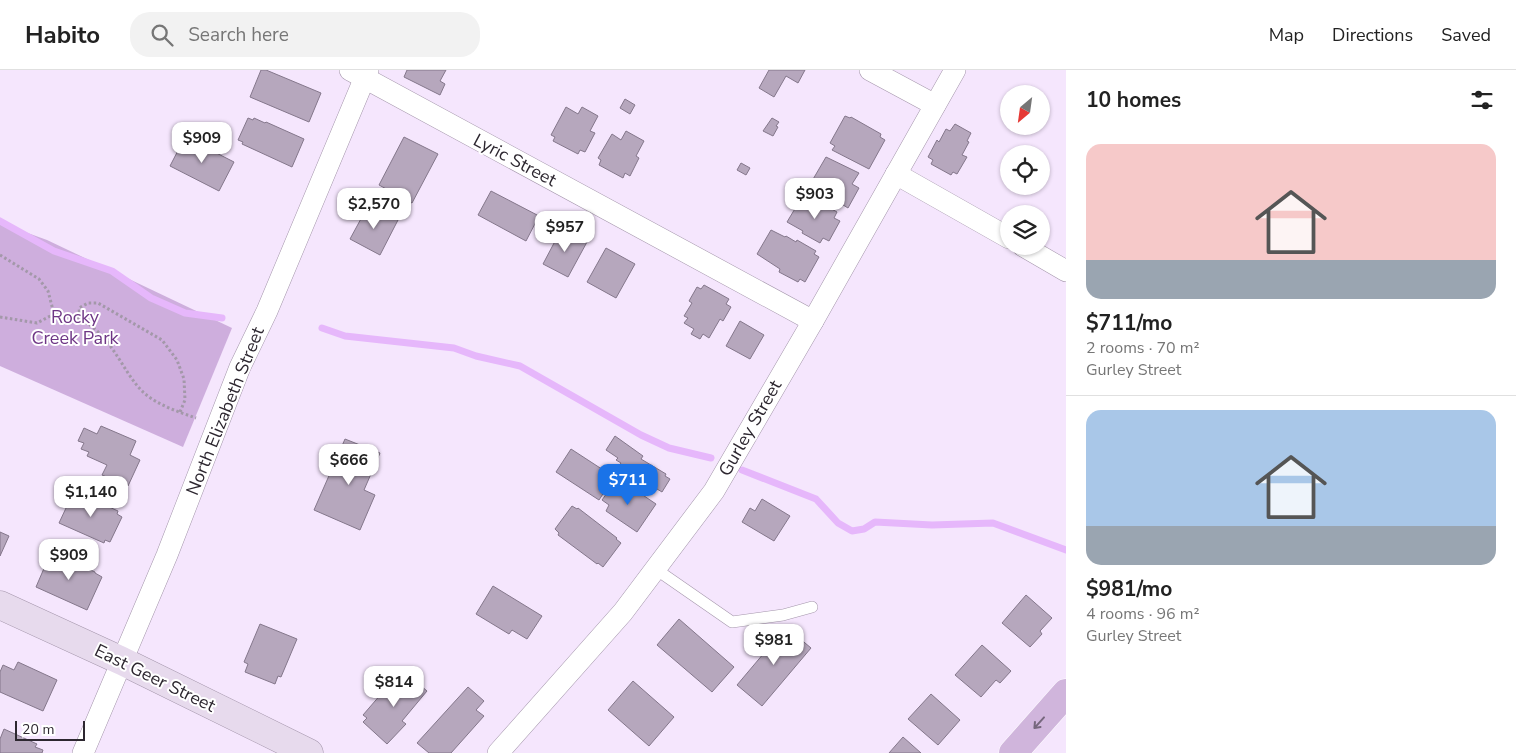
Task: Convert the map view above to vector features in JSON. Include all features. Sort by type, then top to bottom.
[{"type":"main road","points":[[1013,753],[1066,693]]},
{"type":"street","points":[[870,70],[934,106]]},
{"type":"street","name":"Gurley Street","points":[[498,753],[623,612],[657,570],[714,491],[955,70]]},
{"type":"street","name":"Lyric Street","points":[[361,73],[813,321]]},
{"type":"street","name":"North Elizabeth Street","points":[[84,753],[167,554],[240,368],[266,311],[361,73]]},
{"type":"street","points":[[896,174],[1000,233]]},
{"type":"street","points":[[1038,255],[1066,271]]},
{"type":"street","name":"East Geer Street","points":[[0,605],[122,661],[310,753]]},
{"type":"lane","points":[[657,570],[732,622],[783,615],[812,607]]},
{"type":"path","points":[[0,255],[38,279],[48,291],[54,314]]},
{"type":"path","points":[[80,318],[79,308],[88,303],[98,303],[162,340],[177,360],[184,379],[185,400],[180,412]]},
{"type":"path","points":[[0,317],[37,323],[54,314],[80,318],[93,326],[112,347],[124,368],[143,392],[153,400],[217,427]]},
{"type":"green space","name":"Rocky Creek Park","points":[[0,223],[47,240],[232,328],[183,447],[0,366]]},
{"type":"building","points":[[261,70],[266,70],[321,93],[309,122],[250,97]]},
{"type":"building","points":[[407,70],[446,70],[440,81],[445,84],[440,95],[404,77]]},
{"type":"building","points":[[769,70],[805,70],[798,83],[786,76],[774,97],[759,88]]},
{"type":"building","points":[[625,99],[635,105],[630,114],[620,108]]},
{"type":"building","points":[[566,107],[578,114],[582,107],[598,116],[590,131],[595,133],[585,152],[580,150],[578,154],[553,141],[555,137],[551,135]]},
{"type":"building","points":[[845,116],[851,117],[881,134],[880,137],[885,140],[869,169],[832,150],[835,146],[830,143]]},
{"type":"building","points":[[248,118],[266,122],[304,139],[292,167],[242,144],[243,142],[238,140]]},
{"type":"building","points":[[772,118],[779,122],[773,136],[763,131]]},
{"type":"building","points":[[955,124],[971,133],[967,141],[969,142],[962,155],[967,157],[957,174],[953,172],[951,175],[931,164],[933,160],[928,157],[937,140],[939,142],[946,129],[950,131]]},
{"type":"building","points":[[626,131],[644,141],[636,156],[639,158],[630,176],[625,173],[623,178],[599,165],[601,160],[598,158],[612,134],[621,140]]},
{"type":"building","points":[[185,137],[234,162],[219,191],[170,166]]},
{"type":"building","points":[[404,137],[438,154],[412,203],[379,185]]},
{"type":"building","points":[[826,157],[859,173],[852,184],[859,188],[848,208],[814,187],[816,183],[812,181]]},
{"type":"building","points":[[741,163],[750,168],[746,175],[737,170]]},
{"type":"building","points":[[491,191],[539,216],[526,241],[478,215]]},
{"type":"building","points":[[808,198],[837,212],[834,218],[840,221],[829,241],[823,238],[820,243],[787,222],[799,202],[804,205]]},
{"type":"building","points":[[369,204],[398,220],[380,255],[350,239]]},
{"type":"building","points":[[562,228],[587,242],[568,277],[543,264]]},
{"type":"building","points":[[771,230],[796,242],[797,240],[816,251],[814,254],[819,257],[805,282],[800,279],[798,282],[779,272],[780,269],[757,254]]},
{"type":"building","points":[[606,248],[635,264],[616,298],[587,282]]},
{"type":"building","points":[[704,285],[729,299],[726,304],[731,307],[723,321],[720,319],[709,338],[703,334],[700,339],[691,334],[694,329],[684,323],[688,318],[684,316],[692,303],[689,301],[697,287],[701,289]]},
{"type":"building","points":[[740,321],[764,335],[750,359],[726,346]]},
{"type":"building","points":[[101,426],[136,441],[130,455],[140,460],[128,486],[102,475],[107,465],[87,456],[89,452],[81,449],[84,443],[78,441],[84,428],[97,434]]},
{"type":"building","points":[[615,436],[643,456],[641,459],[666,474],[665,476],[670,479],[662,492],[618,467],[621,463],[616,460],[618,458],[606,450]]},
{"type":"building","points":[[345,439],[380,453],[364,490],[375,495],[360,530],[314,510]]},
{"type":"building","points":[[571,449],[614,477],[599,500],[556,472]]},
{"type":"building","points":[[615,482],[623,487],[625,483],[656,504],[637,532],[606,511],[609,505],[602,500]]},
{"type":"building","points":[[74,491],[118,511],[117,514],[122,517],[110,542],[105,540],[104,543],[59,523]]},
{"type":"building","points":[[762,499],[790,516],[774,541],[742,522],[750,508],[755,511]]},
{"type":"building","points":[[572,506],[578,508],[621,543],[603,567],[558,535],[559,533],[555,529]]},
{"type":"building","points":[[0,532],[9,536],[0,556]]},
{"type":"building","points":[[51,552],[102,577],[87,610],[36,587]]},
{"type":"building","points":[[493,586],[542,616],[527,639],[512,630],[509,634],[476,614]]},
{"type":"building","points":[[1026,595],[1052,618],[1040,631],[1042,634],[1030,647],[1002,623]]},
{"type":"building","points":[[679,619],[734,667],[712,692],[657,645]]},
{"type":"building","points":[[260,624],[297,639],[281,677],[278,676],[275,684],[245,672],[248,664],[244,662]]},
{"type":"building","points":[[786,627],[811,648],[762,706],[737,685]]},
{"type":"building","points":[[982,645],[1011,671],[1000,683],[996,680],[981,697],[955,675]]},
{"type":"building","points":[[18,662],[57,680],[43,711],[0,692],[0,672],[3,665],[14,670]]},
{"type":"building","points":[[406,673],[427,691],[402,721],[406,724],[387,744],[363,722],[367,718],[363,715],[388,686],[392,689]]},
{"type":"building","points":[[633,681],[674,717],[649,746],[608,710]]},
{"type":"building","points":[[468,687],[484,701],[476,710],[484,716],[451,753],[429,753],[417,743]]},
{"type":"building","points":[[931,694],[960,720],[938,745],[908,719]]},
{"type":"building","points":[[4,729],[37,744],[35,747],[43,750],[42,753],[0,753],[0,739]]},
{"type":"building","points":[[903,737],[921,753],[889,753]]},
{"type":"waterway","points":[[0,221],[54,251],[112,271],[151,298],[185,313],[222,318]]},
{"type":"waterway","points":[[322,328],[345,336],[454,348],[476,356],[520,366],[641,435],[669,448],[711,458]]},
{"type":"waterway","points":[[742,470],[816,499],[838,523],[852,531],[864,529],[875,522],[932,525],[993,523],[1066,550]]}]
